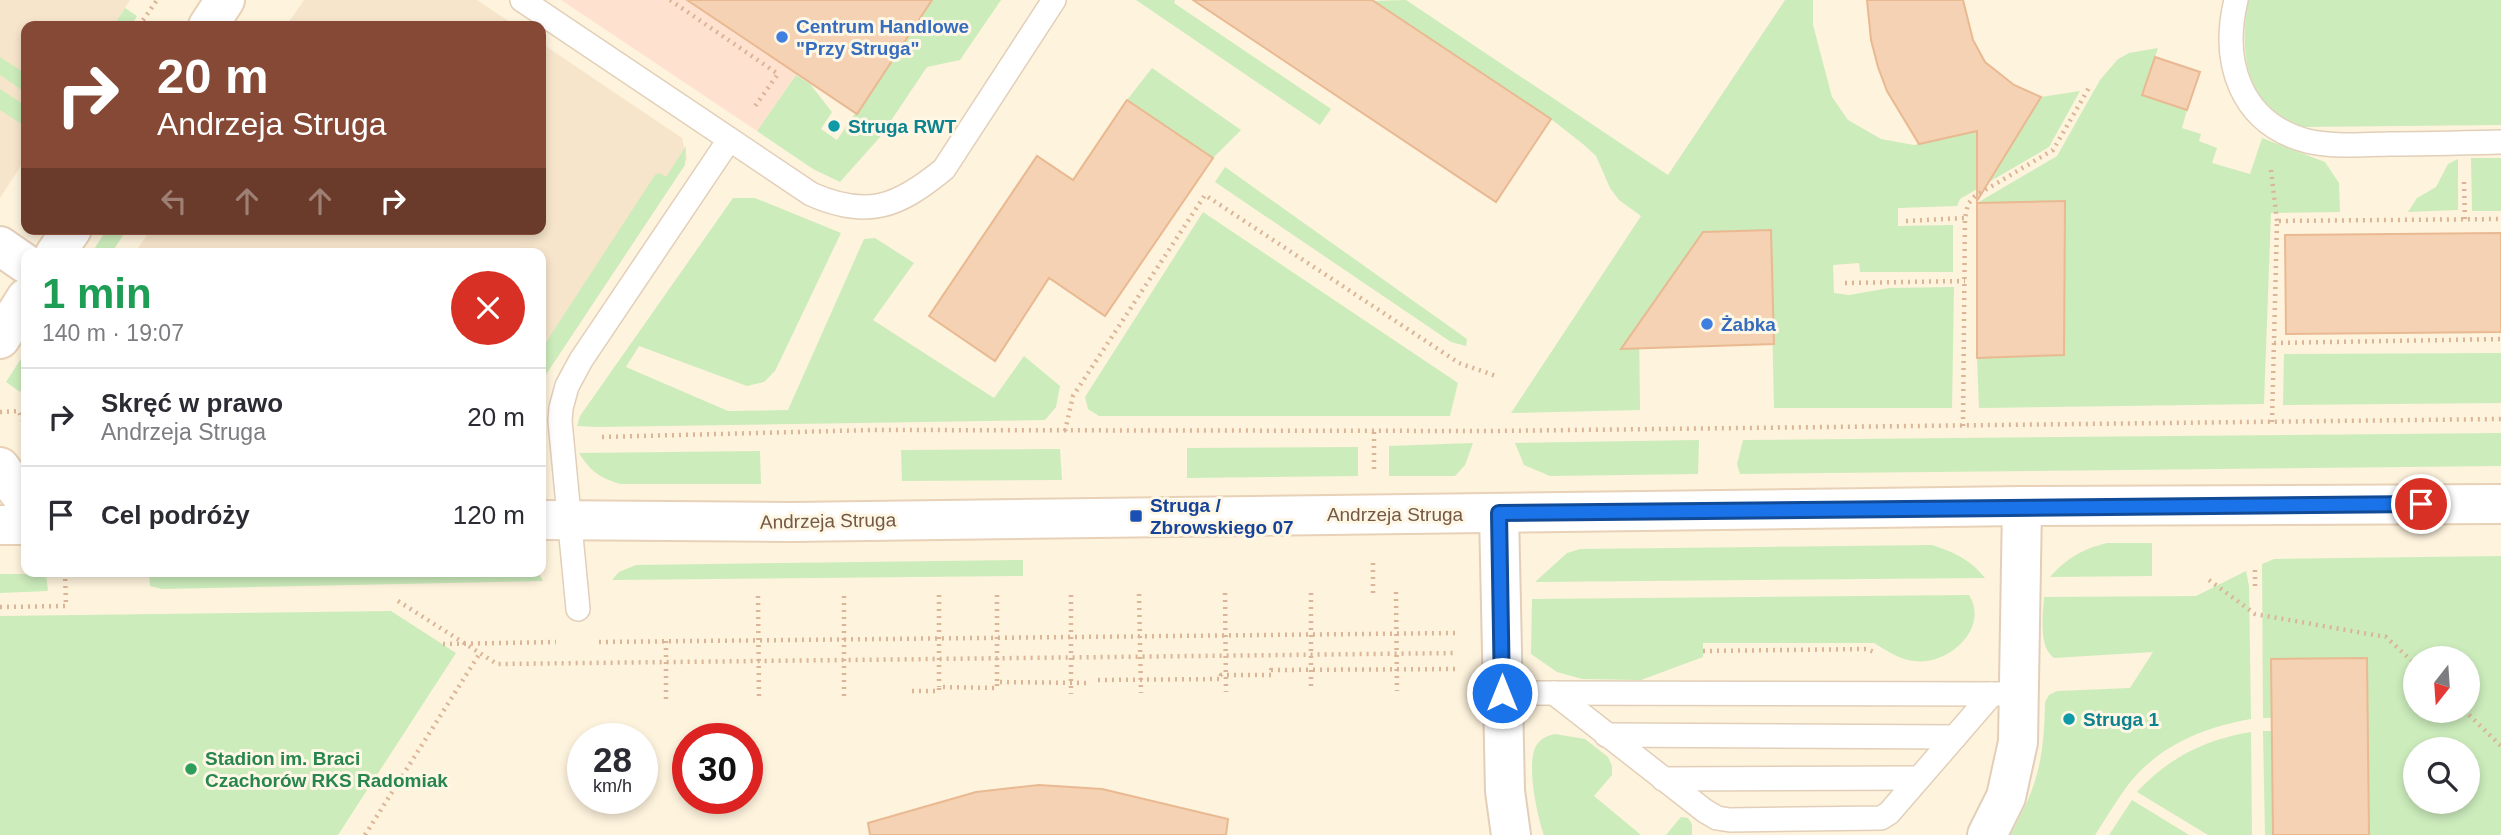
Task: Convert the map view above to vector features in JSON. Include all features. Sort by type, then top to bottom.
[{"type":"street","points":[[211,21],[225,0]]},
{"type":"street","points":[[0,246],[21,261]]},
{"type":"street","points":[[0,339],[21,306]]},
{"type":"street","points":[[0,467],[21,495]]},
{"type":"street","name":"Andrzeja Struga","points":[[554,520],[791,522],[2022,506],[2501,504]]},
{"type":"street","points":[[1987,835],[2006,797],[2018,743],[2005,694],[2022,506]]},
{"type":"street","points":[[1499,513],[1505,791],[1510,835]]},
{"type":"street","points":[[0,525],[21,525]]},
{"type":"lane","points":[[523,0],[811,194],[851,208],[873,207],[897,201],[922,187],[944,169],[1054,0]]},
{"type":"lane","points":[[2236,0],[2231,29],[2232,60],[2246,99],[2261,117],[2279,130],[2308,141],[2347,145],[2501,142]]},
{"type":"lane","points":[[578,609],[554,520],[561,408],[567,386],[581,360],[729,140]]},
{"type":"lane","points":[[1502,693],[2005,694]]},
{"type":"lane","points":[[1553,693],[1704,811],[1717,818],[1730,820],[1881,818],[1889,813],[1955,737],[2005,694]]},
{"type":"lane","points":[[1606,735],[1955,737]]},
{"type":"lane","points":[[1663,779],[1919,778]]},
{"type":"path","points":[[142,21],[156,0]]},
{"type":"path","points":[[670,0],[778,74],[729,140]]},
{"type":"path","points":[[1963,426],[1965,218],[1968,204],[1975,197],[2053,150],[2090,86]]},
{"type":"path","points":[[2271,167],[2277,221],[2272,422]]},
{"type":"path","points":[[1065,431],[1073,396],[1205,195],[1459,363],[1496,376]]},
{"type":"path","points":[[1906,221],[1965,218]]},
{"type":"path","points":[[2277,221],[2501,219]]},
{"type":"path","points":[[1845,283],[1965,281]]},
{"type":"path","points":[[2274,342],[2501,339]]},
{"type":"path","points":[[0,412],[19,411],[21,416]]},
{"type":"path","points":[[560,439],[873,430],[1452,432],[2501,419]]},
{"type":"path","points":[[2255,567],[2255,586]]},
{"type":"path","points":[[0,607],[66,606],[65,577]]},
{"type":"path","points":[[2208,580],[2255,614],[2386,637],[2403,653]]},
{"type":"path","points":[[1396,592],[1397,691]]},
{"type":"path","points":[[1225,593],[1226,692]]},
{"type":"path","points":[[1311,593],[1311,691]]},
{"type":"path","points":[[1139,594],[1141,693]]},
{"type":"path","points":[[939,595],[939,691]]},
{"type":"path","points":[[997,595],[998,688]]},
{"type":"path","points":[[1071,595],[1071,694]]},
{"type":"path","points":[[758,596],[759,698]]},
{"type":"path","points":[[844,596],[844,696]]},
{"type":"path","points":[[398,601],[496,664],[1311,656],[1397,654],[1502,643]]},
{"type":"path","points":[[585,642],[1397,633],[1502,643]]},
{"type":"path","points":[[666,641],[666,699]]},
{"type":"path","points":[[443,644],[559,642]]},
{"type":"path","points":[[1703,651],[1867,649],[1877,654]]},
{"type":"path","points":[[365,835],[480,653]]},
{"type":"path","points":[[1098,680],[1221,679],[1221,675],[1271,675],[1270,670],[1468,669]]},
{"type":"path","points":[[912,691],[1089,683]]},
{"type":"path","points":[[2477,723],[2501,746]]},
{"type":"shaded area","points":[[0,0],[130,0],[116,21],[21,21],[21,166],[0,198]]},
{"type":"shaded area","points":[[304,0],[477,0],[508,21],[289,21]]},
{"type":"shaded area","points":[[561,0],[847,0],[757,131]]},
{"type":"shaded area","points":[[546,46],[682,138],[687,159],[546,374],[546,248],[138,248],[147,235],[546,235]]},
{"type":"green space","points":[[932,0],[1001,0],[960,60],[927,67],[880,137],[840,182],[813,169],[757,131],[796,75],[810,84],[832,112],[821,129],[837,140]]},
{"type":"green space","points":[[1136,0],[1175,0],[1174,3],[1331,109],[1320,125]]},
{"type":"green space","points":[[1406,0],[1668,175],[1785,0],[1813,0],[1813,25],[1832,97],[1848,120],[1881,139],[1914,145],[1970,133],[1965,113],[2013,141],[2041,97],[2080,91],[2049,147],[1960,199],[1957,206],[1898,208],[1898,226],[1953,225],[1953,272],[1860,272],[1859,263],[1833,265],[1834,293],[1849,295],[1889,288],[1954,287],[1952,408],[1774,408],[1770,230],[1703,232],[1639,324],[1640,410],[1511,413],[1641,216],[1619,200],[1610,188],[1596,156],[1583,144],[1551,119],[1373,1]]},
{"type":"green space","points":[[2248,0],[2501,0],[2501,125],[2301,127],[2282,120],[2267,108],[2251,81],[2245,48]]},
{"type":"green space","points":[[125,8],[137,16],[134,21],[116,21]]},
{"type":"green space","points":[[2158,48],[2143,95],[2187,110],[2182,128],[2201,134],[2199,141],[2217,148],[2212,163],[2250,174],[2262,138],[2325,162],[2339,183],[2340,212],[2271,213],[2264,404],[1979,408],[1977,358],[2064,354],[2065,202],[1977,203],[2057,156],[2100,80],[2118,59],[2129,53]]},
{"type":"green space","points":[[0,57],[21,71],[21,90],[0,75]]},
{"type":"green space","points":[[1152,68],[1241,130],[1213,158],[1127,100]]},
{"type":"green space","points":[[0,89],[21,103],[21,124],[0,110]]},
{"type":"green space","points":[[686,146],[685,165],[546,374],[546,342],[655,175],[659,173],[666,177]]},
{"type":"green space","points":[[2471,158],[2501,158],[2501,211],[2472,211]]},
{"type":"green space","points":[[2458,159],[2458,210],[2408,212],[2417,198],[2436,187],[2448,164]]},
{"type":"green space","points":[[1225,167],[1467,339],[1466,346],[1451,342],[1215,182]]},
{"type":"green space","points":[[733,198],[755,198],[841,233],[775,371],[764,382],[747,386],[639,346],[626,367],[728,411],[788,410],[864,239],[875,238],[914,263],[873,320],[994,398],[1024,356],[1060,386],[1056,407],[1045,420],[577,426],[580,416]]},
{"type":"green space","points":[[1203,212],[1458,383],[1450,416],[1099,416],[1088,409],[1085,397]]},
{"type":"green space","points":[[103,235],[123,235],[115,248],[95,248]]},
{"type":"green space","points":[[2501,353],[2501,403],[2283,405],[2284,354]]},
{"type":"green space","points":[[21,359],[20,392],[6,382]]},
{"type":"green space","points":[[2501,433],[2501,466],[1740,474],[1737,464],[1743,440]]},
{"type":"green space","points":[[1699,440],[1698,474],[1550,476],[1524,465],[1515,443]]},
{"type":"green space","points":[[1473,443],[1465,465],[1455,476],[1389,476],[1389,446]]},
{"type":"green space","points":[[1358,447],[1358,476],[1187,478],[1187,448]]},
{"type":"green space","points":[[1060,449],[1062,480],[902,481],[901,450]]},
{"type":"green space","points":[[760,451],[761,484],[621,484],[597,473],[579,453]]},
{"type":"green space","points":[[2107,543],[2152,543],[2152,576],[2050,577],[2076,555]]},
{"type":"green space","points":[[1932,545],[1962,557],[1985,578],[1535,582],[1567,553],[1580,549]]},
{"type":"green space","points":[[2501,556],[2501,835],[2369,835],[2366,658],[2271,659],[2272,718],[2263,718],[2262,564],[2274,559]]},
{"type":"green space","points":[[1023,560],[1023,576],[612,580],[619,572],[636,565]]},
{"type":"green space","points":[[2246,571],[2249,586],[2251,719],[2199,733],[2153,759],[2128,785],[2095,835],[2010,835],[2027,802],[2038,772],[2045,702],[2049,695],[2057,691],[2130,688],[2153,652],[2054,658],[2049,653],[2044,638],[2044,597],[2196,596]]},
{"type":"green space","points":[[0,574],[46,577],[48,591],[0,593]]},
{"type":"green space","points":[[149,577],[541,577],[543,581],[162,589],[150,586]]},
{"type":"green space","points":[[1969,595],[1974,608],[1970,632],[1952,651],[1927,661],[1904,659],[1874,643],[1703,643],[1703,657],[1641,680],[1582,679],[1557,672],[1531,654],[1532,599]]},
{"type":"green space","name":"Stadion im. Braci Czachorów RKS Radomiak","points":[[391,611],[456,653],[338,835],[0,835],[0,616]]},
{"type":"green space","points":[[2263,731],[2272,731],[2273,835],[2265,835]]},
{"type":"green space","points":[[2251,732],[2252,835],[2208,835],[2137,792],[2162,769],[2189,752],[2234,735]]},
{"type":"green space","points":[[1555,734],[1585,739],[1608,757],[1612,775],[1594,796],[1641,835],[1544,835],[1534,790],[1533,754],[1540,741]]},
{"type":"green space","points":[[2132,800],[2189,835],[2109,835]]},
{"type":"green space","points":[[1681,817],[1688,818],[1692,824],[1692,835],[1666,835]]},
{"type":"building","points":[[687,0],[932,0],[857,114]]},
{"type":"building","points":[[1193,0],[1372,0],[1551,119],[1496,202]]},
{"type":"building","points":[[1867,0],[1963,0],[1973,40],[1985,62],[2014,85],[2041,97],[1977,201],[1977,131],[1919,144],[1887,91],[1878,67],[1871,40]]},
{"type":"building","points":[[2155,57],[2200,72],[2187,110],[2142,95]]},
{"type":"building","points":[[1127,100],[1213,158],[1105,316],[1049,278],[995,361],[929,316],[1037,156],[1073,180]]},
{"type":"building","points":[[2065,201],[2064,355],[1977,358],[1977,203]]},
{"type":"building","points":[[1771,230],[1774,344],[1621,349],[1703,232]]},
{"type":"building","points":[[2501,233],[2501,332],[2286,334],[2285,235]]},
{"type":"building","points":[[2367,658],[2369,835],[2273,835],[2271,659]]},
{"type":"building","points":[[1039,785],[1102,789],[1228,819],[1226,835],[870,835],[868,823],[976,792]]},
{"type":"place","name":"Centrum Handlowe \"Przy Struga\"","points":[[782,37]]},
{"type":"place","name":"Struga RWT","points":[[834,126]]},
{"type":"place","name":"Żabka","points":[[1707,324]]},
{"type":"place","name":"Struga / Zbrowskiego 07","points":[[1136,516]]},
{"type":"place","name":"Struga 1","points":[[2069,719]]},
{"type":"place","name":"Stadion im. Braci Czachorów RKS Radomiak","points":[[191,769]]},
{"type":"route","points":[[1502,693],[1499,513],[2421,504]]}]
